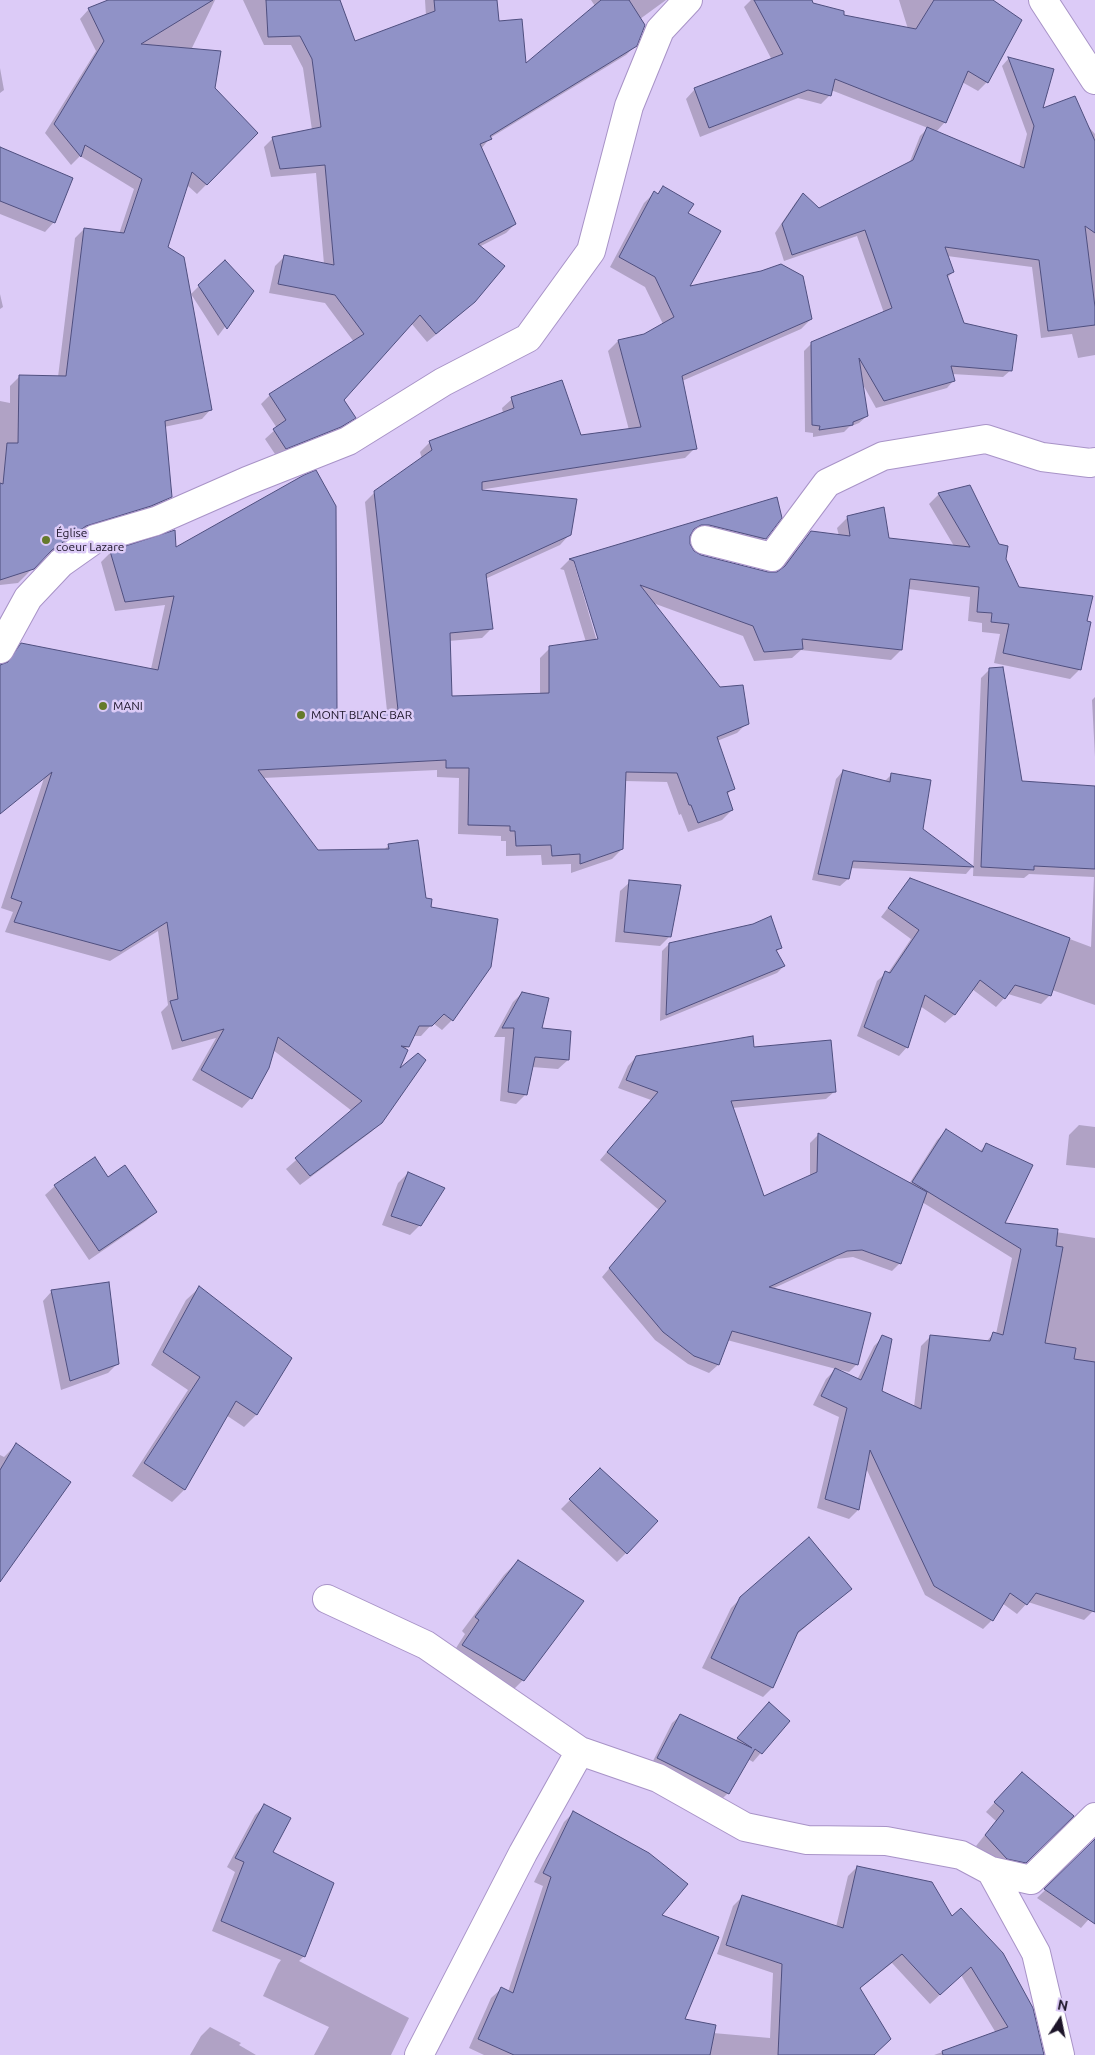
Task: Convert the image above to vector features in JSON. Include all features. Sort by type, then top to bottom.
[{"type":"street","points":[[0,649],[28,598],[61,563],[94,539],[156,521],[246,481],[348,441],[444,382],[528,338],[590,251],[629,106],[660,30],[688,0]]},
{"type":"street","points":[[1043,0],[1095,80]]},
{"type":"street","points":[[705,540],[772,556],[827,483],[883,456],[986,439],[1042,457],[1095,462]]},
{"type":"street","points":[[327,1599],[426,1645],[580,1751],[658,1778],[745,1827],[807,1840],[886,1841],[961,1855],[991,1871],[1031,1880],[1095,1817]]},
{"type":"street","points":[[428,2052],[523,1853],[580,1751]]},
{"type":"street","points":[[991,1871],[1036,1953],[1060,2055]]},
{"type":"building","points":[[108,0],[213,0],[141,44],[221,51],[215,88],[258,133],[207,185],[192,172],[168,247],[184,257],[212,410],[165,421],[172,497],[151,506],[86,526],[52,550],[34,569],[0,580],[0,483],[3,484],[7,443],[18,443],[19,375],[66,376],[84,228],[124,233],[142,179],[85,145],[81,157],[54,124],[104,41],[88,8]]},
{"type":"building","points":[[266,0],[340,0],[355,41],[435,11],[434,0],[497,0],[499,21],[522,19],[526,63],[601,0],[629,0],[645,25],[637,46],[490,136],[492,139],[480,144],[516,224],[478,244],[505,266],[475,302],[436,334],[420,315],[344,400],[356,418],[341,427],[286,449],[273,429],[286,420],[269,394],[364,334],[335,295],[278,284],[284,255],[334,265],[325,165],[280,169],[272,137],[321,127],[312,59],[300,36],[268,37]]},
{"type":"building","points":[[754,0],[812,0],[813,3],[844,11],[844,15],[916,29],[934,0],[993,0],[1022,20],[988,83],[968,71],[946,123],[835,79],[831,96],[808,90],[709,128],[694,88],[783,54]]},
{"type":"building","points":[[1008,57],[1054,69],[1043,108],[1075,96],[1095,141],[1095,233],[1085,226],[1095,307],[1095,325],[1048,331],[1039,260],[945,247],[954,272],[947,275],[964,323],[1017,335],[1012,371],[951,366],[955,381],[884,401],[859,358],[868,416],[853,422],[853,425],[819,430],[820,426],[812,425],[811,342],[892,308],[865,230],[792,255],[782,224],[803,193],[819,208],[913,160],[927,127],[1024,168],[1034,126]]},
{"type":"building","points":[[0,147],[73,178],[55,223],[0,201]]},
{"type":"building","points":[[663,186],[694,204],[688,213],[721,231],[690,286],[761,271],[781,264],[803,276],[812,319],[682,376],[697,449],[482,482],[482,490],[577,499],[571,535],[486,574],[493,629],[450,633],[452,696],[549,693],[549,646],[598,639],[574,561],[569,559],[777,497],[782,518],[766,539],[709,525],[701,525],[694,529],[690,536],[690,544],[694,551],[701,555],[768,572],[777,572],[785,566],[811,531],[850,536],[847,516],[884,507],[889,538],[970,547],[938,493],[970,485],[999,544],[1008,546],[1006,559],[1019,587],[1093,596],[1087,621],[1091,622],[1081,670],[1003,653],[1009,624],[991,622],[992,613],[977,612],[979,587],[910,579],[902,650],[802,639],[803,649],[764,652],[753,626],[640,585],[720,687],[743,685],[749,724],[717,737],[735,789],[727,792],[733,810],[698,823],[677,773],[626,772],[623,849],[580,864],[580,854],[552,856],[551,845],[516,846],[515,831],[510,831],[510,826],[468,825],[469,768],[446,768],[446,760],[258,770],[318,850],[389,849],[388,844],[418,840],[426,898],[432,899],[431,907],[498,919],[491,967],[453,1021],[444,1014],[432,1026],[419,1026],[409,1047],[401,1046],[408,1050],[400,1068],[418,1053],[426,1060],[382,1123],[310,1176],[295,1158],[362,1101],[278,1037],[269,1068],[252,1099],[201,1070],[224,1029],[182,1041],[170,1001],[178,999],[167,922],[121,951],[14,922],[22,902],[11,898],[52,772],[0,814],[0,665],[8,662],[21,643],[158,670],[174,596],[125,602],[110,551],[175,530],[176,547],[316,470],[336,506],[337,712],[398,710],[374,491],[432,450],[429,441],[514,408],[511,397],[562,380],[581,435],[641,427],[618,340],[644,334],[674,317],[655,277],[619,257],[654,191],[658,194]]},
{"type":"building","points":[[225,260],[254,291],[227,329],[198,285]]},
{"type":"building","points":[[1003,667],[1022,781],[1095,786],[1095,869],[1034,866],[1034,870],[981,867],[989,668]]},
{"type":"building","points":[[843,770],[890,782],[891,773],[931,780],[923,829],[974,867],[853,861],[849,879],[818,874]]},
{"type":"building","points":[[910,878],[1070,938],[1051,996],[1015,985],[1005,999],[980,980],[955,1015],[925,995],[908,1048],[864,1027],[885,971],[890,973],[919,930],[888,908]]},
{"type":"building","points":[[629,880],[681,885],[671,937],[624,932]]},
{"type":"building","points":[[771,916],[782,948],[776,950],[785,966],[666,1015],[669,943],[753,924]]},
{"type":"building","points":[[522,992],[549,998],[542,1028],[571,1031],[569,1060],[535,1057],[527,1095],[508,1092],[514,1028],[502,1028]]},
{"type":"building","points":[[753,1036],[754,1047],[831,1040],[836,1092],[731,1101],[764,1196],[817,1172],[818,1133],[927,1192],[901,1264],[862,1250],[847,1251],[769,1287],[871,1313],[858,1365],[732,1331],[719,1365],[694,1356],[663,1332],[609,1268],[666,1201],[607,1152],[658,1092],[626,1080],[636,1056]]},
{"type":"building","points":[[946,1129],[982,1152],[986,1143],[1033,1165],[1005,1223],[1058,1229],[1056,1246],[1063,1247],[1045,1343],[1076,1348],[1074,1359],[1095,1362],[1095,1612],[1036,1593],[1027,1605],[1010,1593],[993,1621],[934,1586],[870,1450],[859,1510],[825,1499],[847,1408],[821,1396],[835,1368],[861,1380],[882,1335],[892,1339],[882,1391],[921,1409],[930,1335],[990,1341],[993,1332],[1003,1335],[1021,1249],[912,1182]]},
{"type":"building","points":[[95,1157],[108,1177],[125,1165],[157,1212],[99,1251],[54,1185]]},
{"type":"building","points":[[408,1172],[445,1188],[421,1226],[391,1216]]},
{"type":"building","points":[[109,1282],[119,1364],[70,1381],[51,1290]]},
{"type":"building","points":[[199,1286],[292,1358],[257,1415],[236,1401],[185,1490],[144,1463],[200,1377],[163,1352]]},
{"type":"building","points":[[16,1443],[71,1482],[0,1582],[0,1470]]},
{"type":"building","points":[[600,1468],[658,1521],[627,1554],[569,1499]]},
{"type":"building","points":[[809,1537],[852,1589],[798,1632],[773,1688],[711,1658],[740,1597]]},
{"type":"building","points":[[518,1560],[584,1601],[524,1681],[462,1645],[479,1620],[475,1617]]},
{"type":"building","points":[[769,1702],[790,1721],[762,1754],[755,1749],[729,1794],[657,1758],[680,1714],[752,1748],[737,1738]]},
{"type":"building","points":[[1022,1772],[1074,1816],[1026,1863],[1007,1859],[985,1835],[1004,1811],[994,1802]]},
{"type":"building","points":[[264,1804],[291,1818],[273,1852],[334,1883],[305,1957],[221,1921],[244,1862],[235,1858]]},
{"type":"building","points":[[573,1811],[649,1853],[688,1884],[662,1915],[719,1937],[685,2019],[716,2025],[710,2055],[514,2055],[478,2039],[501,1987],[513,1993],[551,1877],[543,1873]]},
{"type":"building","points":[[1095,1839],[1095,1924],[1044,1889]]},
{"type":"building","points":[[857,1866],[932,1882],[952,1916],[961,1908],[1003,1953],[1033,2008],[1044,2055],[943,2055],[942,2051],[1008,2027],[971,1967],[940,1995],[902,1954],[860,1988],[891,2039],[874,2055],[778,2055],[782,1964],[726,1945],[742,1895],[843,1928]]},
{"type":"place","name":"Église coeur Lazare","points":[[46,540]]},
{"type":"place","name":"MANI","points":[[103,706]]},
{"type":"place","name":"MONT BLANC BAR","points":[[301,715]]}]
